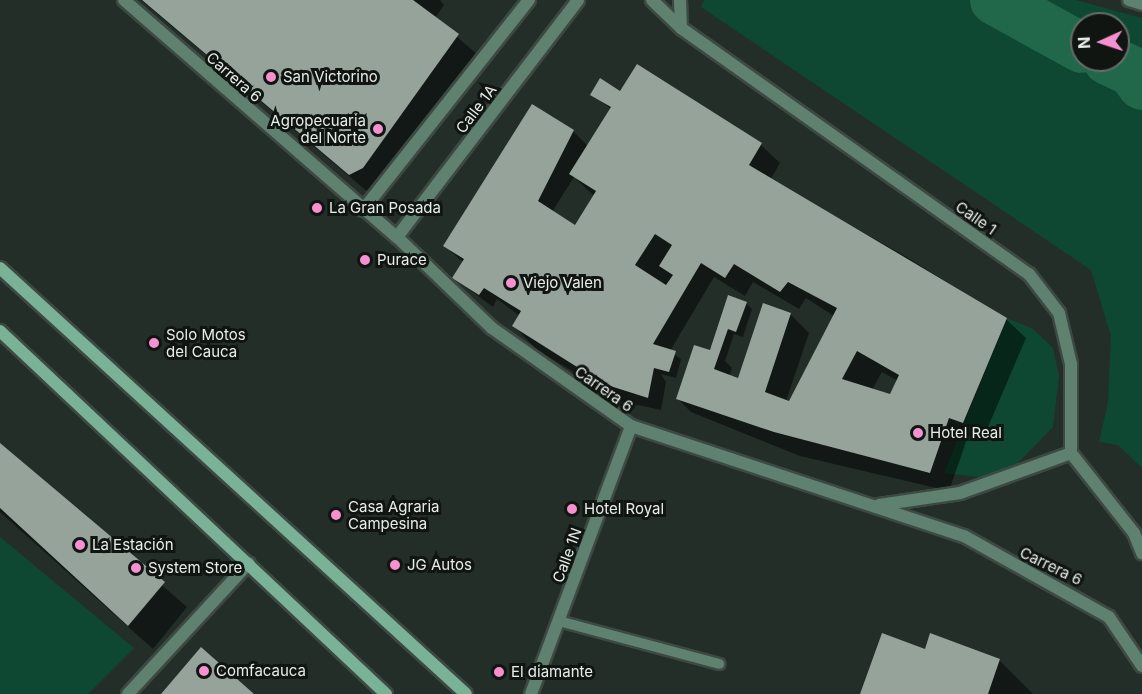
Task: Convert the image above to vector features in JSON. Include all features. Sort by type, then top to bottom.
[{"type":"main road","points":[[0,268],[466,694]]},
{"type":"main road","points":[[0,331],[386,694]]},
{"type":"street","name":"Carrera 6","points":[[124,0],[363,210],[397,237],[492,328],[631,426],[877,505],[964,536],[1086,600],[1121,631],[1142,666]]},
{"type":"street","name":"Calle 1A","points":[[363,210],[529,0]]},
{"type":"street","name":"Calle 1A","points":[[397,237],[578,0]]},
{"type":"street","name":"Calle 1","points":[[652,0],[681,28],[1029,274],[1059,313],[1071,364],[1071,453]]},
{"type":"street","points":[[680,0],[681,28]]},
{"type":"street","points":[[1129,0],[1142,4]]},
{"type":"street","name":"Calle 1N","points":[[531,694],[631,426]]},
{"type":"street","points":[[877,505],[960,493],[1071,453],[1134,533],[1142,553]]},
{"type":"street","points":[[128,694],[249,563]]},
{"type":"lane","points":[[558,621],[719,664]]},
{"type":"green space","points":[[704,0],[1076,0],[1120,12],[1070,12],[1070,72],[1130,72],[1130,15],[1142,18],[1142,468],[1118,445],[1099,442],[1108,402],[1111,336],[1091,270],[701,7]]},
{"type":"green space","points":[[1007,318],[1033,329],[1053,348],[1059,377],[1053,427],[1014,467],[979,477],[944,473]]},
{"type":"green space","points":[[0,537],[134,648],[88,694],[0,694]]},
{"type":"building","points":[[142,0],[413,0],[459,34],[363,168],[349,175]]},
{"type":"building","points":[[637,64],[762,143],[749,165],[1007,318],[963,423],[949,418],[930,473],[774,432],[676,399],[694,345],[710,350],[728,295],[747,302],[736,332],[728,329],[714,369],[738,378],[763,303],[791,313],[765,392],[789,401],[837,308],[788,282],[780,292],[734,264],[725,278],[701,263],[653,344],[676,351],[669,372],[654,368],[648,398],[604,384],[512,326],[521,311],[484,288],[479,295],[452,278],[464,259],[443,246],[532,104],[574,130],[538,201],[575,225],[596,191],[569,174],[611,107],[590,95],[600,78],[620,91]],"holes":[[[655,234],[672,245],[659,266],[673,275],[666,285],[635,265]],[[857,351],[899,375],[890,394],[842,379]]]},
{"type":"building","name":"La Estación","points":[[0,443],[165,582],[128,626],[0,508]]},
{"type":"building","points":[[882,633],[925,649],[930,633],[1000,659],[988,694],[860,694]]},
{"type":"building","name":"Comfacauca","points":[[201,647],[254,694],[161,694]]},
{"type":"waterway","points":[[995,0],[1070,41]]},
{"type":"waterway","points":[[1130,70],[1142,85]]},
{"type":"place","name":"San Victorino","points":[[271,77]]},
{"type":"place","name":"Agropecuaria del Norte","points":[[378,129]]},
{"type":"place","name":"La Gran Posada","points":[[317,208]]},
{"type":"place","name":"Purace","points":[[365,260]]},
{"type":"place","name":"Viejo Valen","points":[[511,283]]},
{"type":"place","name":"Solo Motos del Cauca","points":[[154,343]]},
{"type":"place","name":"Hotel Real","points":[[918,433]]},
{"type":"place","name":"Hotel Royal","points":[[572,509]]},
{"type":"place","name":"Casa Agraria Campesina","points":[[336,515]]},
{"type":"place","name":"La Estación","points":[[80,545]]},
{"type":"place","name":"JG Autos","points":[[395,565]]},
{"type":"place","name":"System Store","points":[[136,568]]},
{"type":"place","name":"Comfacauca","points":[[204,671]]},
{"type":"place","name":"El diamante","points":[[499,672]]}]
